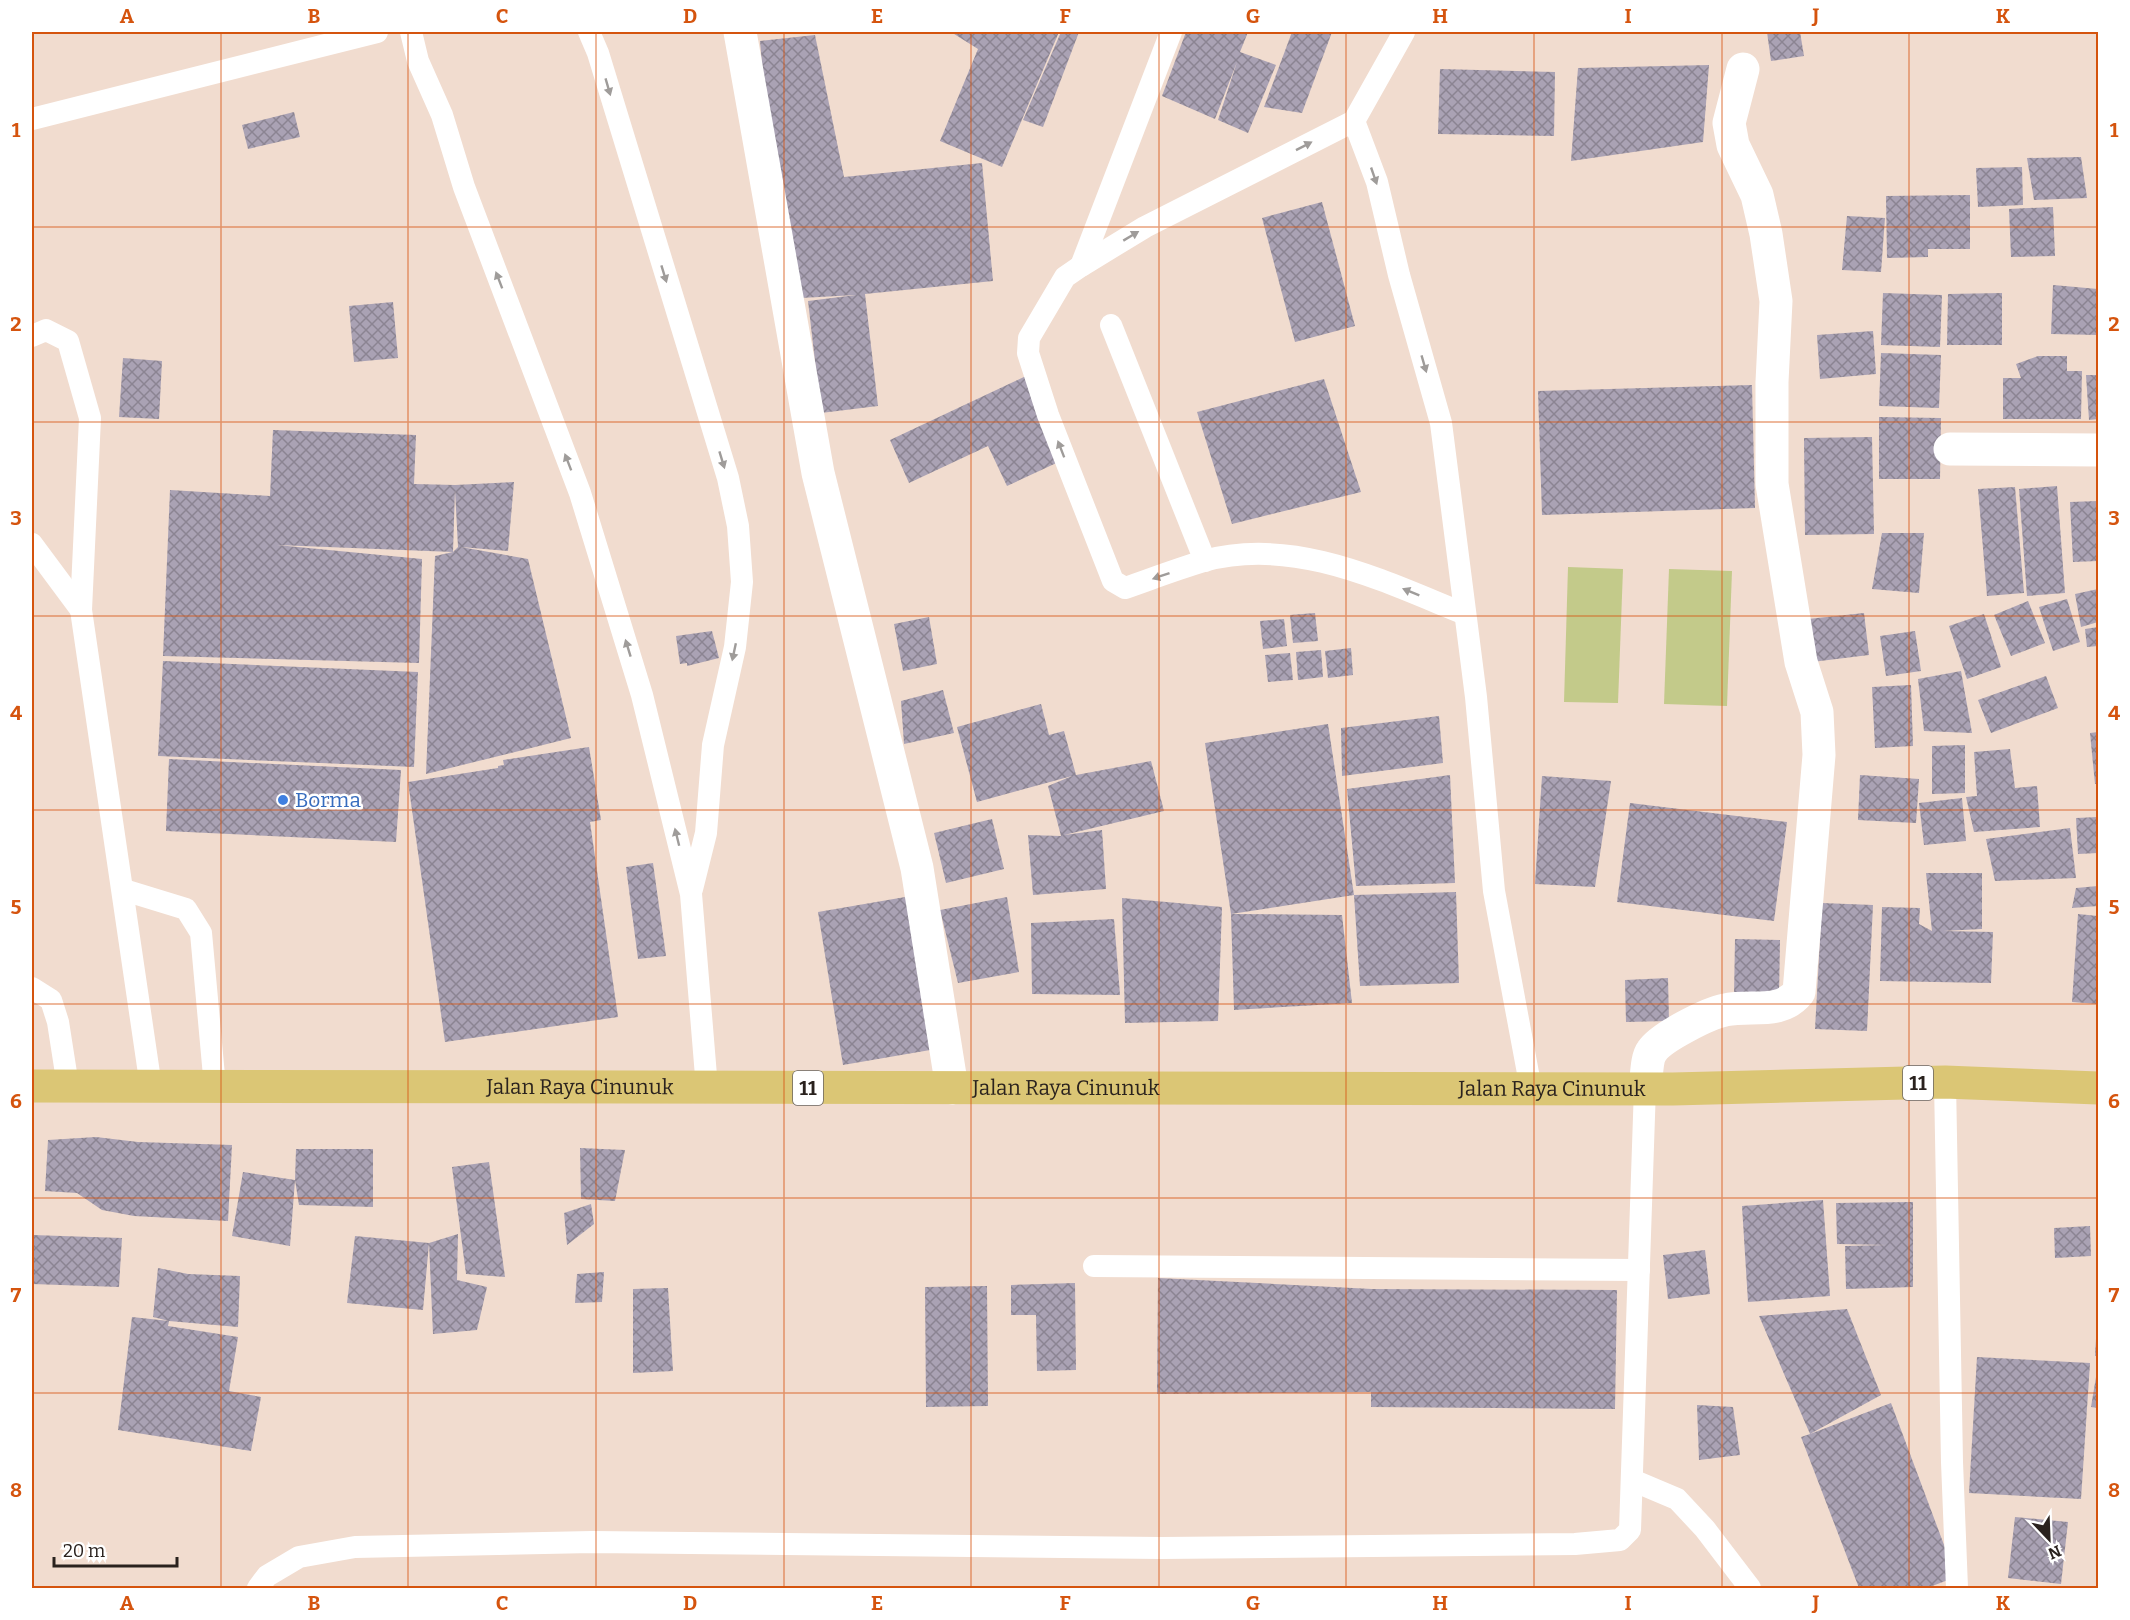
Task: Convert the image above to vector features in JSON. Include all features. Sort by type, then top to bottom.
[{"type":"highway","name":"Jalan Raya Cinunuk","points":[[32,1086],[1531,1089],[1945,1082],[2098,1088]]},
{"type":"street","points":[[740,32],[818,473],[917,868],[952,1088]]},
{"type":"street","points":[[1659,1088],[1651,1052],[1667,1035],[1724,1010],[1778,1007],[1791,1002],[1799,992],[1819,755],[1817,712],[1801,662],[1772,484],[1772,382],[1776,301],[1766,234],[1757,195],[1733,145],[1729,123],[1743,69]]},
{"type":"street","points":[[1950,450],[2098,450]]},
{"type":"lane","points":[[32,119],[377,32]]},
{"type":"lane","points":[[411,32],[418,60],[442,115],[464,187],[580,493],[642,695],[691,894],[707,1088]]},
{"type":"lane","points":[[589,32],[598,53],[728,477],[738,526],[742,582],[735,646],[713,745],[706,833],[691,894]]},
{"type":"lane","points":[[1081,266],[1171,32]]},
{"type":"lane","points":[[1404,32],[1354,121],[1145,227],[1065,277],[1029,338],[1028,353],[1048,415],[1113,581],[1125,588],[1205,561],[1251,554],[1287,554],[1370,576],[1465,614]]},
{"type":"lane","points":[[1354,121],[1377,182],[1399,275],[1441,423],[1476,696],[1494,891],[1531,1089]]},
{"type":"lane","points":[[1111,325],[1205,561]]},
{"type":"lane","points":[[32,336],[46,330],[68,341],[90,418],[81,610],[124,890],[151,1087]]},
{"type":"lane","points":[[32,544],[81,610]]},
{"type":"lane","points":[[124,890],[186,909],[201,933],[215,1087]]},
{"type":"lane","points":[[32,988],[51,1000],[58,1022],[68,1086]]},
{"type":"lane","points":[[1945,1082],[1951,1450],[1958,1588]]},
{"type":"lane","points":[[258,1588],[267,1576],[299,1557],[356,1547],[603,1542],[1161,1548],[1575,1544],[1620,1540],[1630,1530],[1639,1270],[1659,1088]]},
{"type":"lane","points":[[1094,1266],[1639,1270]]},
{"type":"lane","points":[[1632,1480],[1677,1499],[1712,1537],[1750,1588]]},
{"type":"green space","points":[[1568,567],[1623,569],[1618,703],[1564,702]]},
{"type":"green space","points":[[1669,569],[1732,571],[1727,706],[1664,704]]},
{"type":"building","points":[[951,32],[1059,32],[1002,167],[940,141],[978,49]]},
{"type":"building","points":[[1061,32],[1079,32],[1043,127],[1023,120]]},
{"type":"building","points":[[1186,32],[1248,32],[1240,52],[1276,65],[1248,133],[1218,120],[1237,62],[1215,119],[1162,96]]},
{"type":"building","points":[[1292,32],[1332,32],[1302,113],[1264,107]]},
{"type":"building","points":[[1767,32],[1800,32],[1804,56],[1771,61]]},
{"type":"building","points":[[815,35],[844,177],[982,163],[993,281],[865,294],[878,406],[821,413],[808,301],[856,295],[801,298],[766,108],[760,41]]},
{"type":"building","points":[[1709,65],[1703,142],[1571,161],[1578,68]]},
{"type":"building","points":[[1440,69],[1555,72],[1554,136],[1438,134]]},
{"type":"building","points":[[294,112],[300,137],[248,149],[242,125]]},
{"type":"building","points":[[2081,157],[2087,198],[2034,200],[2027,158]]},
{"type":"building","points":[[2022,167],[2023,205],[1978,207],[1976,168]]},
{"type":"building","points":[[1970,195],[1970,249],[1928,249],[1928,257],[1887,258],[1886,196]]},
{"type":"building","points":[[1322,202],[1355,326],[1295,342],[1262,218]]},
{"type":"building","points":[[2053,207],[2055,256],[2011,257],[2009,209]]},
{"type":"building","points":[[1847,216],[1885,218],[1881,272],[1842,270]]},
{"type":"building","points":[[2053,285],[2098,289],[2098,335],[2051,334]]},
{"type":"building","points":[[1883,293],[1942,295],[1940,347],[1881,345]]},
{"type":"building","points":[[2002,293],[2002,345],[1947,345],[1948,294]]},
{"type":"building","points":[[393,302],[398,358],[354,362],[349,306]]},
{"type":"building","points":[[1873,331],[1876,374],[1820,379],[1817,335]]},
{"type":"building","points":[[1881,353],[1941,355],[1939,408],[1879,406]]},
{"type":"building","points":[[2038,356],[2067,356],[2067,371],[2082,371],[2081,419],[2003,419],[2003,378],[2021,378],[2016,364]]},
{"type":"building","points":[[123,358],[162,361],[159,419],[119,417]]},
{"type":"building","points":[[2086,375],[2098,375],[2098,419],[2089,420]]},
{"type":"building","points":[[1026,376],[1065,459],[1007,486],[988,446],[909,483],[890,440]]},
{"type":"building","points":[[1324,379],[1361,492],[1232,524],[1197,412]]},
{"type":"building","points":[[1752,385],[1755,508],[1542,515],[1538,391]]},
{"type":"building","points":[[1879,417],[1941,418],[1940,479],[1879,479]]},
{"type":"building","points":[[273,430],[416,435],[414,484],[455,485],[514,482],[508,551],[461,547],[528,559],[571,738],[426,774],[435,556],[453,552],[277,545],[422,559],[419,663],[163,656],[170,490],[270,496]],"holes":[[[455,490],[458,547],[453,552]]]},
{"type":"building","points":[[1872,437],[1874,534],[1805,535],[1804,438]]},
{"type":"building","points":[[2057,486],[2065,593],[2027,596],[2019,489]]},
{"type":"building","points":[[2015,487],[2024,593],[1987,596],[1978,489]]},
{"type":"building","points":[[2098,501],[2098,561],[2073,562],[2070,502]]},
{"type":"building","points":[[1882,533],[1924,533],[1919,593],[1872,589]]},
{"type":"building","points":[[2098,589],[2098,622],[2081,627],[2075,594]]},
{"type":"building","points":[[2067,599],[2080,642],[2053,651],[2039,607]]},
{"type":"building","points":[[2028,601],[2045,643],[2011,656],[1994,615]]},
{"type":"building","points":[[1315,613],[1318,641],[1293,643],[1290,615]]},
{"type":"building","points":[[1864,613],[1869,655],[1812,662],[1808,619]]},
{"type":"building","points":[[1984,614],[2001,667],[1967,679],[1949,626]]},
{"type":"building","points":[[929,617],[937,664],[903,671],[894,624]]},
{"type":"building","points":[[1284,619],[1287,646],[1263,649],[1260,621]]},
{"type":"building","points":[[2098,627],[2098,646],[2087,647],[2085,629]]},
{"type":"building","points":[[712,631],[719,658],[687,666],[687,663],[680,664],[676,636]]},
{"type":"building","points":[[1915,631],[1921,671],[1886,676],[1880,636]]},
{"type":"building","points":[[1351,648],[1353,675],[1328,678],[1325,651]]},
{"type":"building","points":[[1321,650],[1323,677],[1298,680],[1296,652]]},
{"type":"building","points":[[1290,653],[1293,680],[1268,682],[1265,655]]},
{"type":"building","points":[[163,661],[418,672],[414,767],[158,756]]},
{"type":"building","points":[[1961,671],[1972,733],[1924,731],[1918,679]]},
{"type":"building","points":[[2046,676],[2058,708],[1991,733],[1978,700]]},
{"type":"building","points":[[1911,685],[1913,746],[1875,748],[1872,687]]},
{"type":"building","points":[[943,690],[954,733],[904,744],[901,701]]},
{"type":"building","points":[[1041,704],[1049,735],[1064,731],[1076,775],[1151,761],[1164,811],[1064,835],[1102,830],[1106,889],[1033,895],[1028,835],[1061,836],[1048,786],[1072,776],[977,802],[957,727]]},
{"type":"building","points":[[1439,716],[1443,763],[1342,776],[1341,728]]},
{"type":"building","points":[[1328,724],[1354,895],[1231,914],[1205,743]]},
{"type":"building","points":[[2098,732],[2098,784],[2095,784],[2090,733]]},
{"type":"building","points":[[1965,745],[1965,793],[1932,794],[1932,746]]},
{"type":"building","points":[[589,747],[601,820],[590,822],[618,1017],[445,1042],[408,782],[498,768],[504,765],[503,760]]},
{"type":"building","points":[[2010,749],[2015,788],[2037,786],[2040,827],[1974,832],[1966,797],[1977,796],[1974,752]]},
{"type":"building","name":"Borma","points":[[169,759],[401,770],[396,842],[166,831]]},
{"type":"building","points":[[1450,775],[1455,883],[1356,886],[1347,789]]},
{"type":"building","points":[[1860,775],[1919,779],[1916,823],[1858,820]]},
{"type":"building","points":[[1542,776],[1611,781],[1595,887],[1535,884]]},
{"type":"building","points":[[32,795],[34,796],[33,829],[32,829]]},
{"type":"building","points":[[1962,798],[1966,841],[1924,845],[1919,803]]},
{"type":"building","points":[[1630,803],[1787,822],[1774,921],[1617,902]]},
{"type":"building","points":[[2098,817],[2098,853],[2078,854],[2076,818]]},
{"type":"building","points":[[992,819],[1004,869],[946,883],[934,833]]},
{"type":"building","points":[[2070,828],[2076,878],[1995,881],[1986,839]]},
{"type":"building","points":[[653,863],[666,956],[638,959],[626,867]]},
{"type":"building","points":[[1926,873],[1982,873],[1982,929],[1943,931],[1993,932],[1991,983],[1880,981],[1882,907],[1920,908],[1919,924],[1932,931]]},
{"type":"building","points":[[2098,886],[2098,906],[2072,908],[2076,888]]},
{"type":"building","points":[[1456,892],[1459,983],[1360,986],[1354,895]]},
{"type":"building","points":[[911,896],[936,1049],[843,1065],[818,912]]},
{"type":"building","points":[[1007,897],[1019,972],[958,983],[940,910]]},
{"type":"building","points":[[1122,898],[1222,907],[1218,1021],[1125,1023]]},
{"type":"building","points":[[1822,903],[1873,905],[1867,1031],[1815,1029]]},
{"type":"building","points":[[1231,914],[1342,915],[1352,1003],[1234,1010]]},
{"type":"building","points":[[2078,914],[2098,916],[2098,1004],[2072,1002]]},
{"type":"building","points":[[1114,919],[1120,995],[1032,994],[1031,923]]},
{"type":"building","points":[[1735,939],[1780,940],[1779,996],[1734,995]]},
{"type":"building","points":[[1668,978],[1669,1021],[1626,1022],[1625,980]]},
{"type":"building","points":[[96,1137],[138,1142],[232,1145],[228,1221],[134,1216],[102,1210],[77,1193],[45,1191],[48,1140]]},
{"type":"building","points":[[580,1148],[625,1150],[615,1201],[581,1199]]},
{"type":"building","points":[[296,1149],[373,1149],[373,1207],[299,1205],[295,1180]]},
{"type":"building","points":[[489,1162],[505,1277],[466,1274],[452,1167]]},
{"type":"building","points":[[243,1172],[295,1180],[290,1246],[232,1236]]},
{"type":"building","points":[[1823,1200],[1830,1296],[1748,1302],[1742,1206]]},
{"type":"building","points":[[1913,1202],[1913,1287],[1846,1289],[1845,1246],[1887,1245],[1837,1244],[1836,1203]]},
{"type":"building","points":[[591,1204],[594,1224],[567,1245],[564,1213]]},
{"type":"building","points":[[2090,1226],[2091,1256],[2055,1258],[2054,1228]]},
{"type":"building","points":[[458,1234],[457,1280],[487,1287],[477,1330],[433,1334],[429,1243]]},
{"type":"building","points":[[32,1235],[122,1238],[119,1287],[32,1284]]},
{"type":"building","points":[[355,1236],[429,1243],[423,1310],[347,1303]]},
{"type":"building","points":[[1705,1250],[1710,1294],[1668,1299],[1663,1255]]},
{"type":"building","points":[[158,1268],[188,1274],[240,1276],[238,1327],[169,1321],[153,1317]]},
{"type":"building","points":[[604,1272],[602,1302],[575,1303],[577,1274]]},
{"type":"building","points":[[1158,1278],[1372,1289],[1617,1290],[1615,1409],[1371,1407],[1371,1392],[1157,1394]]},
{"type":"building","points":[[1075,1283],[1076,1370],[1037,1371],[1036,1315],[1011,1315],[1011,1285]]},
{"type":"building","points":[[987,1286],[988,1406],[926,1407],[925,1287]]},
{"type":"building","points":[[668,1288],[673,1371],[633,1373],[633,1289]]},
{"type":"building","points":[[1847,1309],[1881,1395],[1810,1434],[1759,1316]]},
{"type":"building","points":[[132,1317],[169,1321],[168,1326],[238,1337],[229,1391],[261,1397],[251,1451],[118,1430]]},
{"type":"building","points":[[2097,1321],[2098,1356],[2095,1356]]},
{"type":"building","points":[[1977,1357],[2090,1363],[2081,1499],[1969,1493]]},
{"type":"building","points":[[2098,1372],[2098,1408],[2091,1407]]},
{"type":"building","points":[[1891,1403],[1956,1577],[1927,1588],[1859,1588],[1801,1437]]},
{"type":"building","points":[[1697,1405],[1733,1407],[1740,1455],[1699,1460]]},
{"type":"building","points":[[2015,1517],[2068,1522],[2061,1584],[2008,1578]]},
{"type":"place","name":"Borma","points":[[283,800]]}]
